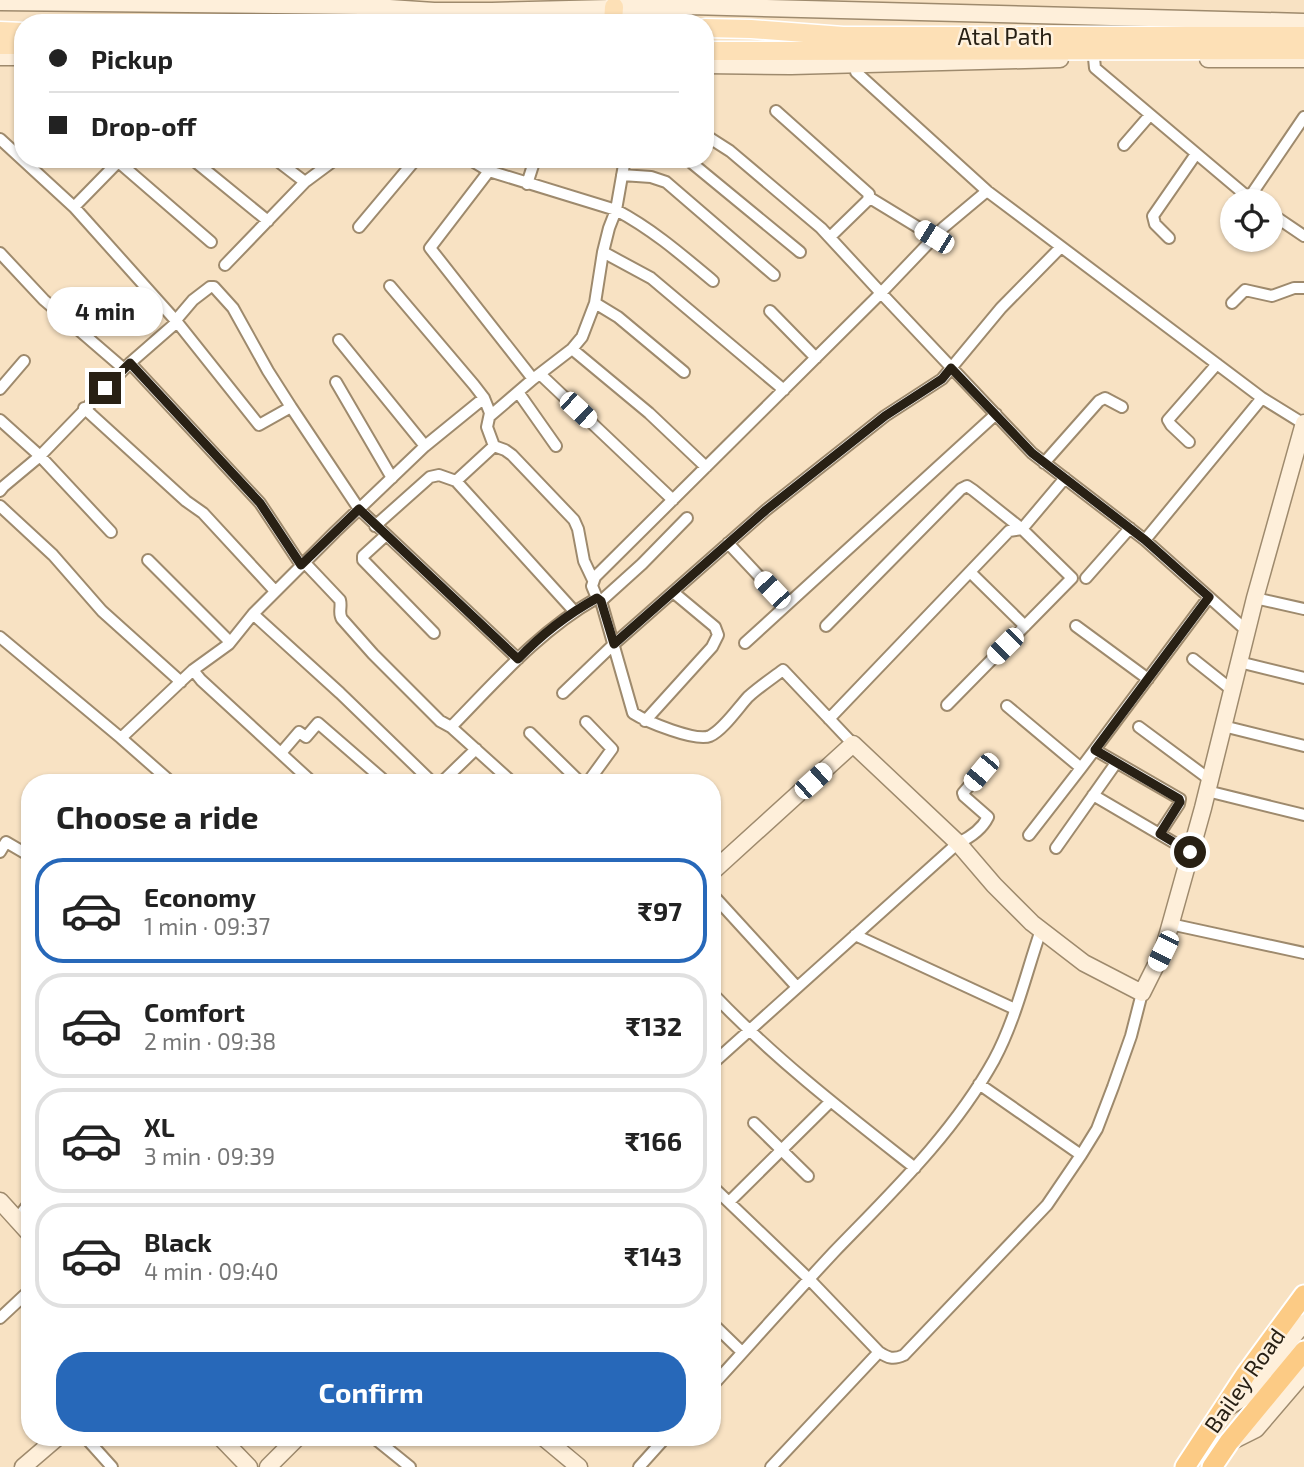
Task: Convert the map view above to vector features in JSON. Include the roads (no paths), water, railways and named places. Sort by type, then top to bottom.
[{"type":"highway","name":"Bailey Road","points":[[1185,1467],[1220,1411],[1304,1295]]},
{"type":"highway","name":"Bailey Road","points":[[1212,1467],[1304,1350]]},
{"type":"main road","name":"Atal Path","points":[[714,28],[843,36],[1304,36]]},
{"type":"main road","name":"Atal Path","points":[[714,51],[1304,50]]},
{"type":"street","points":[[0,2],[360,6],[434,11],[614,10],[690,6],[1304,22]]},
{"type":"street","points":[[714,65],[791,66],[1094,58],[1304,59]]},
{"type":"street","points":[[1094,58],[1095,68],[1239,189]]},
{"type":"street","points":[[721,1194],[809,1279],[879,1352],[888,1358],[896,1359],[904,1355],[1047,1205],[1097,1129],[1114,1087],[1142,993],[1163,951],[1255,598],[1304,424],[1262,398],[986,191],[856,72],[856,63]]},
{"type":"street","points":[[776,111],[868,191],[870,198],[934,237]]},
{"type":"street","points":[[1124,145],[1150,115]]},
{"type":"street","points":[[1259,189],[1304,117]]},
{"type":"street","points":[[0,139],[14,152]]},
{"type":"street","points":[[714,141],[778,190],[821,228],[1032,453],[1145,540],[1247,631]]},
{"type":"street","points":[[1169,238],[1155,224],[1153,216],[1196,153]]},
{"type":"street","points":[[32,168],[74,207],[174,318],[259,425],[290,407]]},
{"type":"street","points":[[74,207],[110,168]]},
{"type":"street","points":[[124,168],[211,242]]},
{"type":"street","points":[[203,168],[268,221]]},
{"type":"street","points":[[286,168],[304,182]]},
{"type":"street","points":[[225,265],[304,182],[323,168]]},
{"type":"street","points":[[359,227],[408,168]]},
{"type":"street","points":[[484,168],[527,184],[616,210],[666,242],[713,281]]},
{"type":"street","points":[[527,184],[532,168]]},
{"type":"street","points":[[367,518],[392,478],[425,446],[518,392],[532,374],[572,349],[582,337],[594,303],[603,251],[616,210],[623,168]]},
{"type":"street","points":[[698,168],[800,251]]},
{"type":"street","points":[[489,171],[430,248],[532,374],[673,500]]},
{"type":"street","points":[[622,175],[651,177],[666,182],[774,275]]},
{"type":"street","points":[[593,580],[944,227],[986,191]]},
{"type":"street","points":[[830,237],[870,198]]},
{"type":"street","points":[[1283,222],[1304,236]]},
{"type":"street","points":[[563,693],[614,644],[766,510],[885,416],[942,379],[1001,308],[1061,247]]},
{"type":"street","points":[[603,251],[651,278],[784,390]]},
{"type":"street","points":[[0,253],[44,300],[127,366],[260,503],[307,567],[340,600],[342,619],[373,654],[440,721],[451,727],[503,774]]},
{"type":"street","points":[[390,286],[488,408],[487,427],[494,446]]},
{"type":"street","points":[[0,490],[40,456],[174,318],[193,300],[210,287],[214,287],[233,308],[290,407],[367,518],[518,659]]},
{"type":"street","points":[[1232,303],[1245,289],[1272,296],[1294,288],[1304,288]]},
{"type":"street","points":[[594,303],[618,317],[684,372]]},
{"type":"street","points":[[770,311],[816,358]]},
{"type":"street","points":[[339,340],[425,446]]},
{"type":"street","points":[[572,349],[649,413],[706,467]]},
{"type":"street","points":[[0,389],[24,361]]},
{"type":"street","points":[[1189,442],[1168,420],[1217,364]]},
{"type":"street","points":[[336,382],[392,478]]},
{"type":"street","points":[[518,392],[556,446]]},
{"type":"street","points":[[1045,463],[1099,401],[1105,398],[1122,407]]},
{"type":"street","points":[[1145,540],[1262,398]]},
{"type":"street","points":[[85,408],[186,501],[203,513],[275,591]]},
{"type":"street","points":[[746,643],[996,414]]},
{"type":"street","points":[[0,420],[40,456],[111,532]]},
{"type":"street","points":[[456,481],[494,446]]},
{"type":"street","points":[[494,446],[512,455],[571,515],[579,529],[584,561],[614,644],[633,713],[645,721],[691,736],[710,736],[718,731],[749,696],[783,670],[853,744],[958,843],[994,885],[1041,930],[1084,963],[1142,993]]},
{"type":"street","points":[[121,738],[181,682],[197,675],[256,617],[275,591],[367,518],[430,477],[443,476],[456,481],[574,611]]},
{"type":"street","points":[[830,719],[1009,531],[1022,529],[1065,478]]},
{"type":"street","points":[[827,626],[961,489],[967,486],[1022,529],[1072,578],[947,705]]},
{"type":"street","points":[[0,506],[53,555],[102,611],[181,682]]},
{"type":"street","points":[[451,727],[530,646],[574,611],[599,599],[642,564],[687,518]]},
{"type":"street","points":[[1086,579],[1130,528]]},
{"type":"street","points":[[386,535],[366,552],[363,560],[434,633]]},
{"type":"street","points":[[728,543],[786,606]]},
{"type":"street","points":[[148,560],[229,644]]},
{"type":"street","points":[[970,572],[1025,626]]},
{"type":"street","points":[[645,721],[712,647],[719,635],[715,627],[673,592]]},
{"type":"street","points":[[1029,835],[1209,597]]},
{"type":"street","points":[[1255,598],[1304,609]]},
{"type":"street","points":[[256,617],[424,774]]},
{"type":"street","points":[[1076,626],[1148,679]]},
{"type":"street","points":[[0,637],[162,774]]},
{"type":"street","points":[[1193,659],[1232,690]]},
{"type":"street","points":[[1239,662],[1304,678]]},
{"type":"street","points":[[197,675],[303,774]]},
{"type":"street","points":[[1007,705],[1081,768]]},
{"type":"street","points":[[586,722],[612,749],[594,774]]},
{"type":"street","points":[[281,753],[299,732],[306,737],[318,723],[377,774]]},
{"type":"street","points":[[1223,726],[1304,746]]},
{"type":"street","points":[[1139,727],[1208,785],[1304,815]]},
{"type":"street","points":[[530,733],[572,774]]},
{"type":"street","points":[[721,864],[853,744]]},
{"type":"street","points":[[450,774],[476,749]]},
{"type":"street","points":[[1095,750],[1180,799],[1160,834]]},
{"type":"street","points":[[1056,848],[1116,763]]},
{"type":"street","points":[[721,1055],[986,821],[988,817],[963,793],[981,772]]},
{"type":"street","points":[[1093,795],[1190,852]]},
{"type":"street","points":[[2,845],[21,852]]},
{"type":"street","points":[[721,904],[796,987]]},
{"type":"street","points":[[1170,924],[1304,953]]},
{"type":"street","points":[[721,1376],[945,1133],[994,1060],[1009,1030],[1041,930]]},
{"type":"street","points":[[855,935],[1015,1009]]},
{"type":"street","points":[[721,1002],[748,1031],[830,1102],[915,1168]]},
{"type":"street","points":[[979,1084],[1081,1155]]},
{"type":"street","points":[[729,1202],[830,1102]]},
{"type":"street","points":[[754,1123],[808,1176]]},
{"type":"street","points":[[0,1201],[21,1224]]},
{"type":"street","points":[[17,1219],[21,1214]]},
{"type":"street","points":[[0,1318],[21,1298]]},
{"type":"street","points":[[1220,1411],[1243,1398],[1304,1323]]},
{"type":"street","points":[[721,1332],[742,1352]]},
{"type":"street","points":[[771,1467],[879,1352]]},
{"type":"street","points":[[1229,1442],[1256,1429],[1304,1373]]},
{"type":"street","points":[[23,1467],[48,1446]]},
{"type":"street","points":[[93,1446],[112,1467]]},
{"type":"street","points":[[228,1446],[248,1467]]},
{"type":"street","points":[[268,1467],[289,1446]]},
{"type":"street","points":[[384,1446],[410,1467]]},
{"type":"street","points":[[554,1446],[579,1467]]},
{"type":"street","points":[[639,1467],[658,1446]]}]
